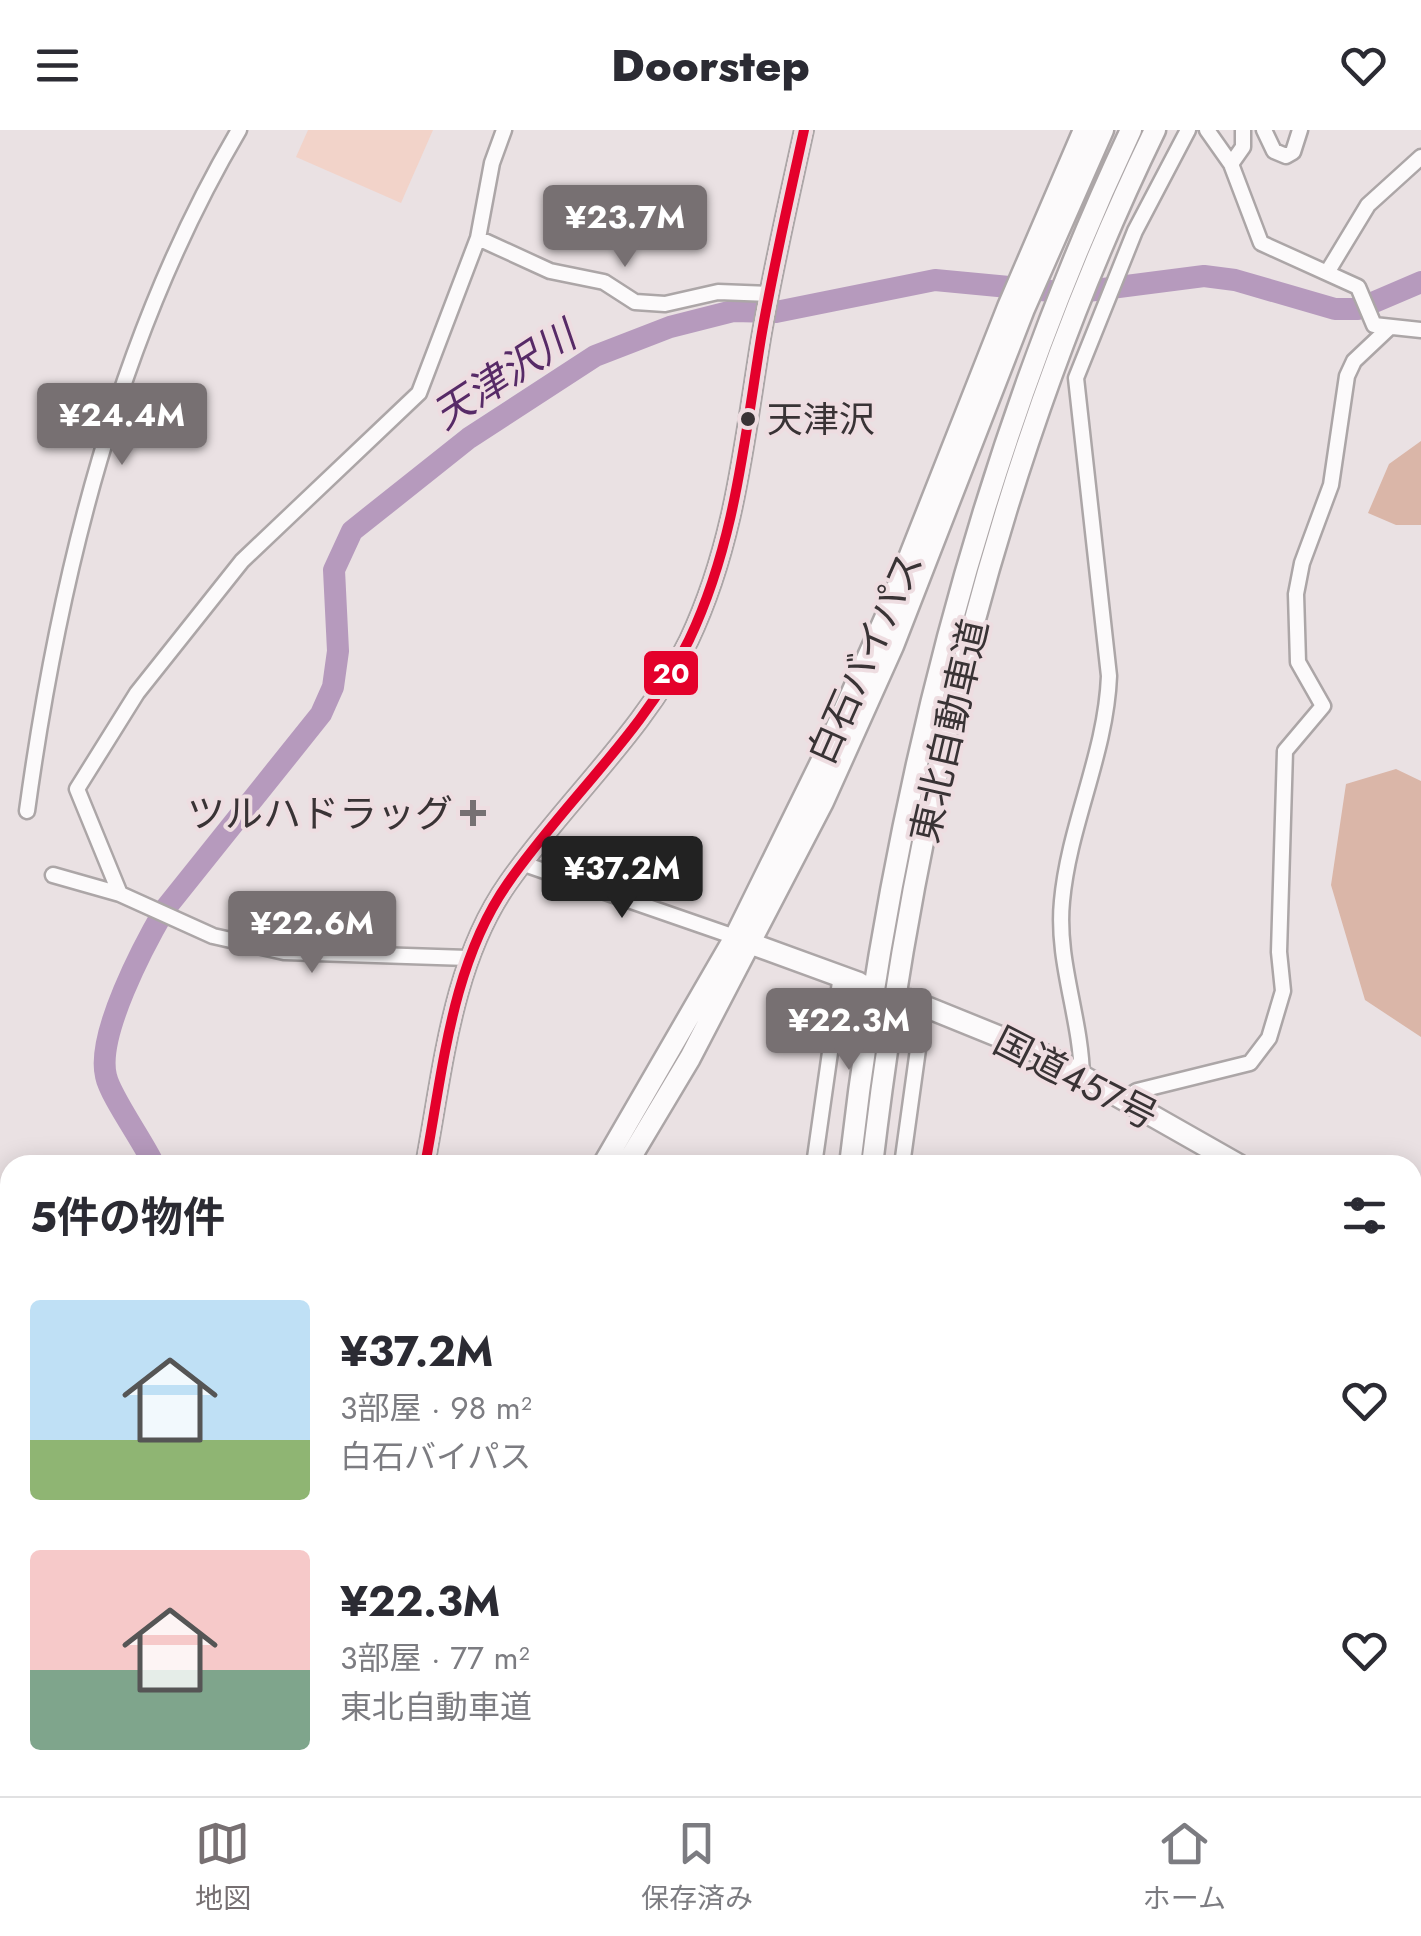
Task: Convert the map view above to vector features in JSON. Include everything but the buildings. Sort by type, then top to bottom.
[{"type":"highway","name":"白石バイパス","points":[[631,1155],[743,941],[1016,308],[1084,130]]},
{"type":"highway","name":"白石バイパス","points":[[1030,273],[1104,130]]},
{"type":"highway","name":"東北自動車道","points":[[851,1155],[890,890],[932,697],[976,533],[1054,310],[1131,130]]},
{"type":"highway","name":"東北自動車道","points":[[873,1155],[903,946],[955,697],[987,574],[1076,308],[1154,130]]},
{"type":"highway","name":"白石バイパス","points":[[608,1155],[743,941]]},
{"type":"highway","points":[[743,941],[850,979]]},
{"type":"highway","name":"国道457号","points":[[916,1003],[1046,1056],[1221,1155]]},
{"type":"main road","points":[[426,1155],[468,958],[495,905],[524,864],[660,689],[698,619],[739,490],[768,298],[804,130]]},
{"type":"street","points":[[27,811],[56,636],[98,470],[167,273],[239,130]]},
{"type":"street","points":[[120,894],[77,788],[137,693],[242,561],[419,393],[478,238],[492,163],[504,130]]},
{"type":"street","points":[[1082,1076],[1082,1049],[1061,944],[1062,902],[1108,711],[1109,676],[1076,378],[1115,277],[1188,130]]},
{"type":"street","points":[[1207,130],[1231,164],[1261,242],[1328,270],[1366,296],[1374,325],[1421,330]]},
{"type":"street","points":[[1231,164],[1243,147],[1244,130]]},
{"type":"street","points":[[1264,130],[1274,151],[1286,156],[1293,152],[1300,130]]},
{"type":"street","points":[[1328,270],[1368,204],[1421,157]]},
{"type":"street","points":[[478,238],[550,271],[604,282],[636,302],[665,304],[718,292],[768,298]]},
{"type":"street","points":[[1122,1100],[1137,1091],[1250,1063],[1259,1056],[1278,1017],[1283,991],[1279,952],[1285,752],[1322,706],[1298,662],[1300,572],[1331,485],[1347,376],[1354,361],[1390,328]]},
{"type":"street","points":[[524,864],[743,941]]},
{"type":"street","points":[[53,875],[120,894],[213,936],[284,952],[468,958]]},
{"type":"street","points":[[816,1155],[850,979]]},
{"type":"street","points":[[903,1155],[916,1003]]},
{"type":"shaded area","points":[[308,130],[433,130],[401,203],[296,157]]},
{"type":"shaded area","points":[[1421,441],[1421,525],[1396,525],[1368,513],[1389,464]]},
{"type":"shaded area","points":[[1396,769],[1421,781],[1421,1037],[1365,1000],[1331,885],[1346,784]]},
{"type":"waterway","name":"天津沢川","points":[[148,1155],[106,1076],[108,1038],[124,991],[165,909],[321,714],[333,687],[338,651],[334,570],[352,531],[469,438],[595,356],[670,327],[733,311],[776,312],[935,280],[1072,293],[1204,276],[1235,280],[1335,309],[1358,309],[1421,282]]},
{"type":"transit line","name":"20","points":[[427,1155],[461,983],[489,915],[530,853],[650,705],[689,640],[705,603],[736,492],[766,312],[804,130]]},
{"type":"place","name":"天津沢","points":[[748,419]]},
{"type":"place","name":"ツルハドラッグ","points":[[473,813]]}]
